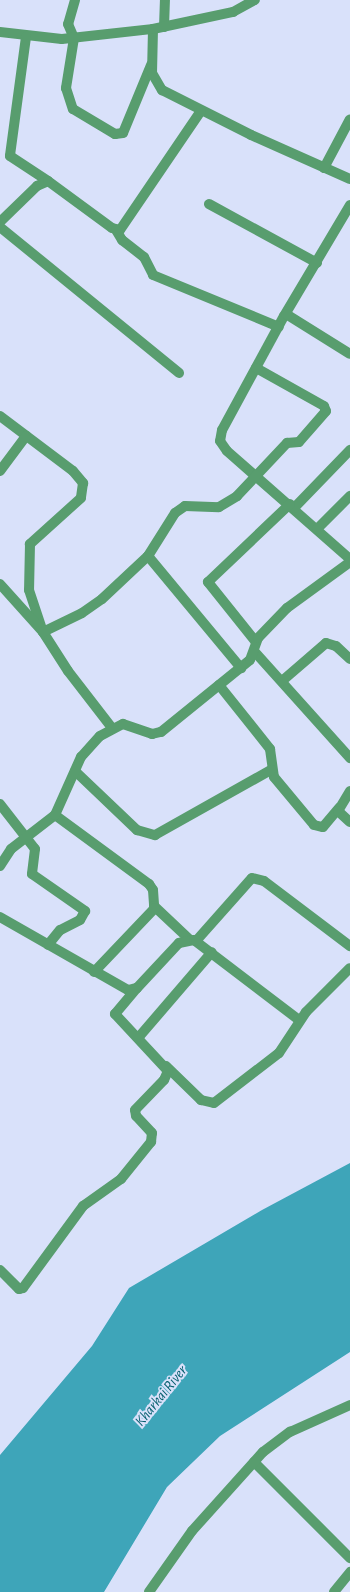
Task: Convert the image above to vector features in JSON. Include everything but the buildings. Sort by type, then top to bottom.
[{"type":"street","points":[[75,0],[68,24],[74,38],[66,88],[68,100],[81,116],[115,134],[120,135],[124,130],[151,65]]},
{"type":"street","points":[[164,27],[165,0]]},
{"type":"street","points":[[0,32],[26,37],[74,38],[153,29],[233,12],[255,0]]},
{"type":"street","points":[[153,29],[151,65],[155,82],[162,90],[201,111],[350,179]]},
{"type":"street","points":[[26,37],[10,156],[48,181],[116,230],[122,240],[144,257],[153,275],[279,327]]},
{"type":"street","points":[[116,230],[123,227],[201,111]]},
{"type":"street","points":[[324,168],[350,119]]},
{"type":"street","points":[[0,222],[37,186],[48,181]]},
{"type":"street","points":[[209,204],[317,263]]},
{"type":"street","points":[[350,205],[256,368],[222,430],[220,441],[227,451],[257,475],[350,559]]},
{"type":"street","points":[[0,227],[179,373]]},
{"type":"street","points":[[286,314],[350,354]]},
{"type":"street","points":[[43,632],[92,606],[148,556],[175,513],[185,506],[219,507],[237,496],[287,443],[299,442],[326,411],[324,406],[256,368]]},
{"type":"street","points":[[0,416],[73,470],[81,478],[84,488],[81,498],[30,544],[29,590],[43,632]]},
{"type":"street","points":[[0,471],[26,436]]},
{"type":"street","points":[[350,450],[292,506],[208,582],[255,647],[282,681],[350,758]]},
{"type":"street","points":[[317,530],[350,496]]},
{"type":"street","points":[[148,556],[241,668]]},
{"type":"street","points":[[0,866],[11,849],[55,815],[75,771],[90,745],[112,728],[123,724],[156,734],[241,668],[250,660],[255,647],[291,605],[350,562]]},
{"type":"street","points":[[0,584],[43,632],[68,672],[112,728]]},
{"type":"street","points":[[282,681],[326,643],[336,646],[350,659]]},
{"type":"street","points":[[219,685],[270,749],[271,770],[274,777],[317,827],[323,827],[339,808],[350,791]]},
{"type":"street","points":[[75,771],[137,830],[155,835],[271,770]]},
{"type":"street","points":[[0,804],[37,853],[32,874],[85,911],[80,920],[60,930],[48,945]]},
{"type":"street","points":[[339,808],[339,815],[350,822]]},
{"type":"street","points":[[55,815],[149,884],[155,908],[192,940],[212,952],[299,1020]]},
{"type":"street","points":[[350,946],[264,882],[252,878],[192,940],[179,943],[115,1014],[201,1100],[214,1104],[279,1053],[299,1020],[350,968]]},
{"type":"street","points":[[94,972],[155,908]]},
{"type":"street","points":[[0,917],[124,990],[137,988]]},
{"type":"street","points":[[138,1038],[212,952]]},
{"type":"street","points":[[0,1270],[19,1289],[23,1288],[83,1206],[114,1185],[129,1170],[153,1135],[136,1116],[135,1110],[164,1080],[168,1071],[166,1066]]},
{"type":"street","points":[[149,1592],[192,1531],[254,1462],[290,1432],[350,1405]]},
{"type":"street","points":[[254,1462],[349,1556]]},
{"type":"street","points":[[334,1592],[350,1572]]},
{"type":"water","name":"Kharkai River","points":[[350,1163],[350,1352],[220,1436],[167,1487],[104,1592],[0,1592],[0,1455],[92,1346],[129,1288],[262,1210]]}]
